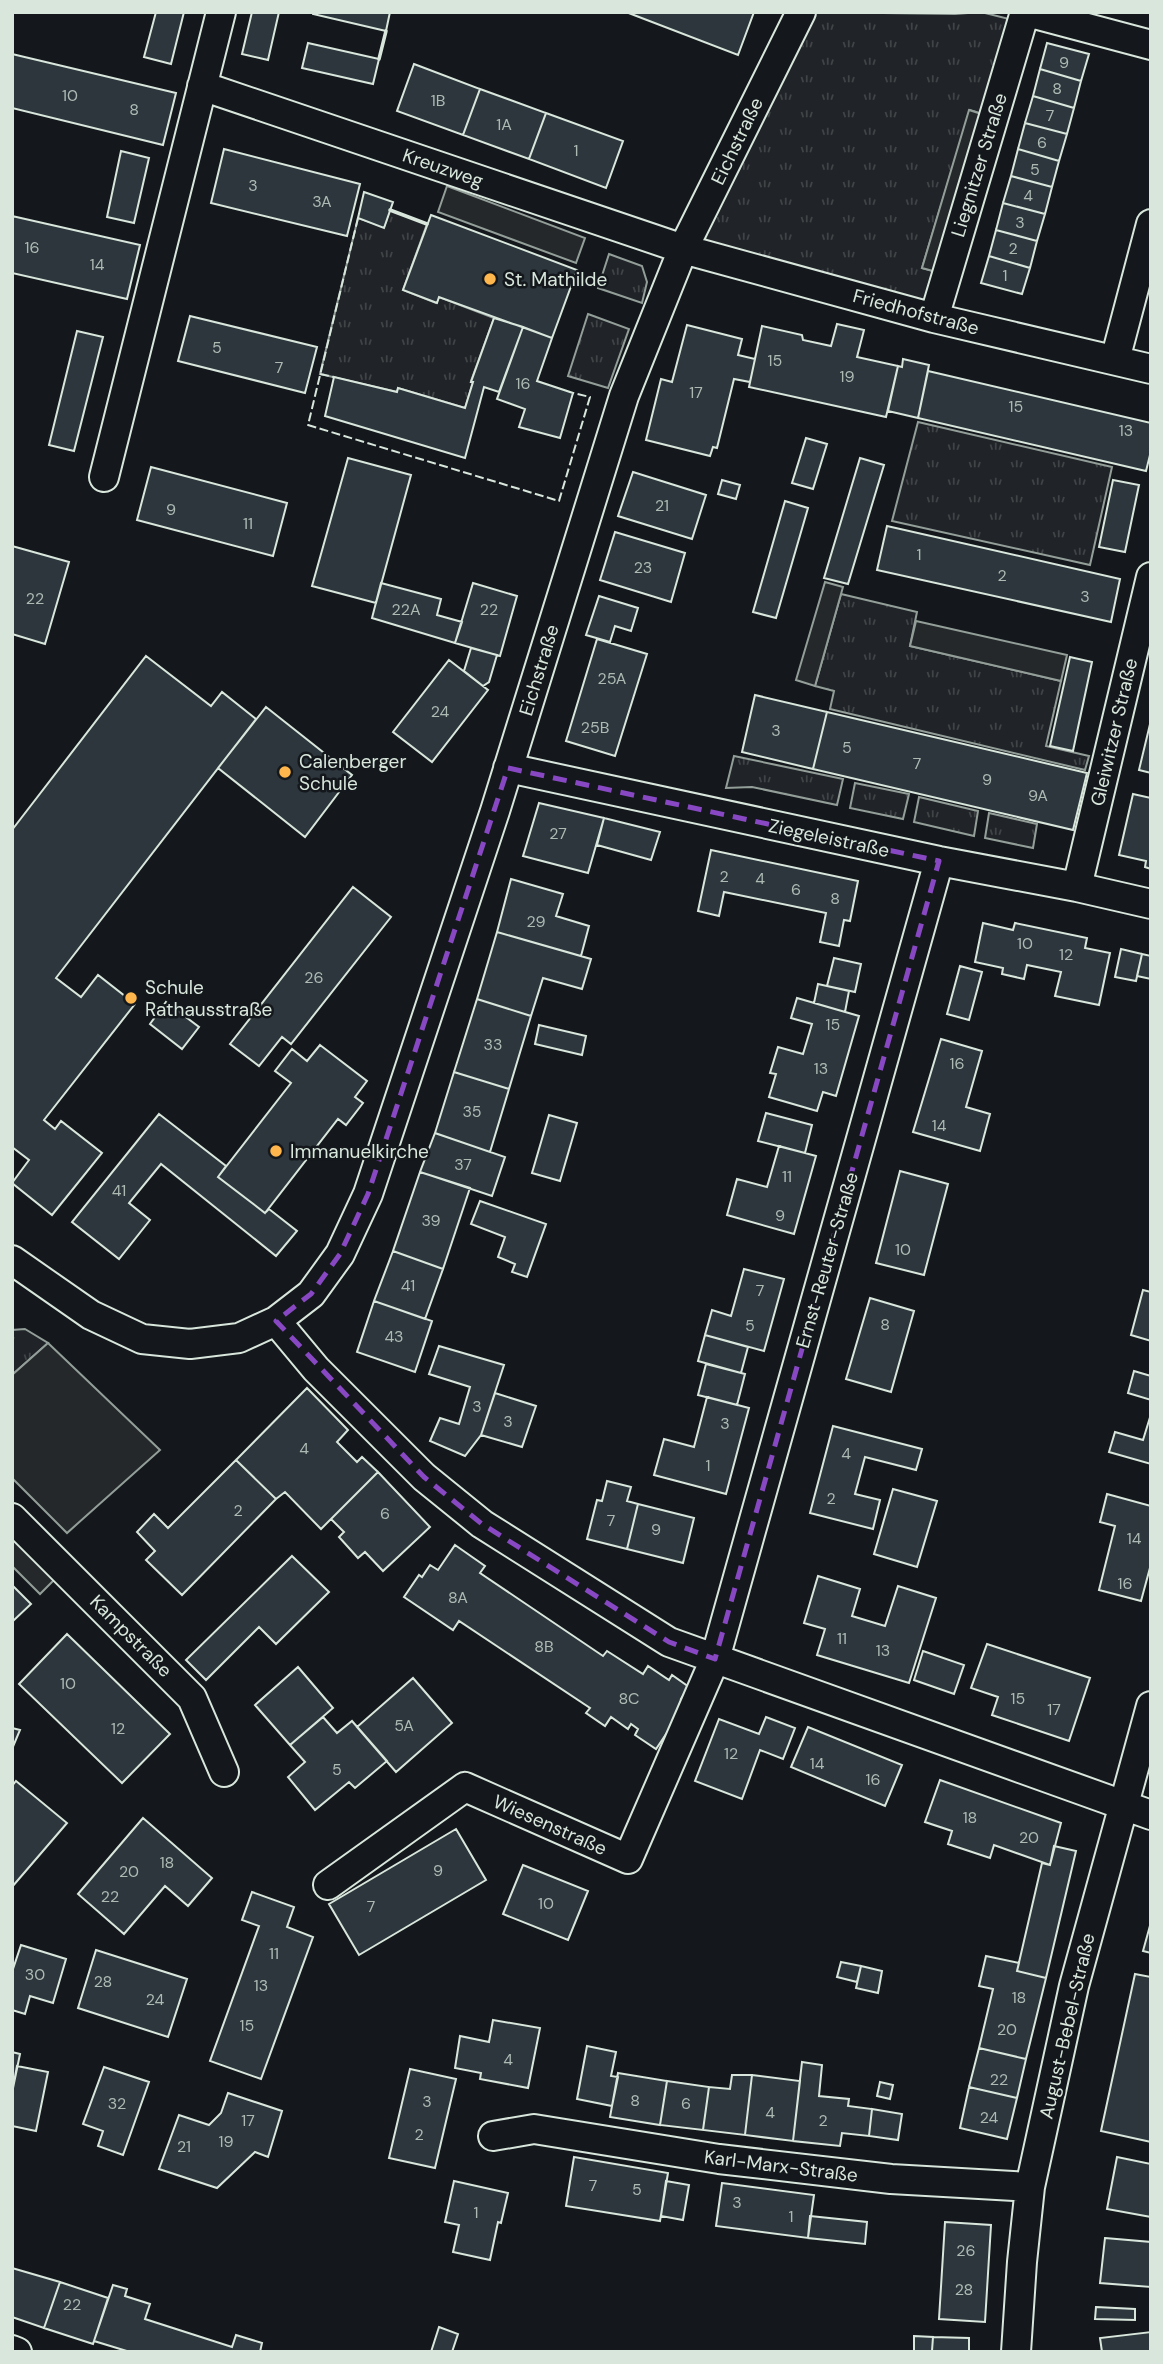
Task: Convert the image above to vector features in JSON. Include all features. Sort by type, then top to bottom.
[{"type":"street","points":[[104,477],[221,12]]},
{"type":"street","name":"Eichstraße","points":[[15,1269],[90,1315],[142,1339],[190,1344],[239,1338],[276,1321],[312,1294],[340,1254],[368,1194],[508,768],[624,396],[683,249],[801,12]]},
{"type":"street","points":[[1026,12],[1151,45]]},
{"type":"street","name":"Liegnitzer Straße","points":[[933,318],[1026,12]]},
{"type":"street","name":"Kreuzweg","points":[[202,86],[683,249]]},
{"type":"street","points":[[1115,360],[1151,224]]},
{"type":"street","name":"Friedhofstraße","points":[[683,249],[933,318],[1151,369]]},
{"type":"street","name":"Gleiwitzer Straße","points":[[1077,887],[1151,577]]},
{"type":"street","name":"Ziegeleistraße","points":[[508,768],[1151,904]]},
{"type":"street","name":"Ernst-Reuter-Straße","points":[[715,1659],[939,861]]},
{"type":"street","points":[[276,1321],[316,1368],[424,1476],[482,1524],[669,1642],[1151,1815]]},
{"type":"street","name":"Kampstraße","points":[[12,1518],[192,1698],[224,1772]]},
{"type":"street","name":"Wiesenstraße","points":[[328,1885],[465,1787],[628,1859],[715,1659]]},
{"type":"street","name":"August-Bebel-Straße","points":[[1016,2352],[1030,2187],[1074,1986],[1151,1706]]},
{"type":"street","name":"Karl-Marx-Straße","points":[[493,2136],[534,2129],[719,2158],[891,2179],[1030,2187]]},
{"type":"street","points":[[12,2350],[18,2352]]},
{"type":"highlighted area","points":[[508,768],[939,861],[715,1659],[669,1642],[482,1524],[424,1477],[276,1321],[311,1294],[340,1254],[368,1194]]},
{"type":"green space","points":[[811,12],[981,12],[1021,22],[991,117],[970,110],[922,268],[944,274],[933,308],[692,247]]},
{"type":"green space","points":[[390,210],[427,224],[403,290],[436,303],[439,297],[494,318],[471,381],[473,382],[465,408],[398,388],[397,392],[320,374],[358,218],[384,227]]},
{"type":"green space","points":[[609,254],[642,266],[647,282],[642,303],[598,288]]},
{"type":"green space","points":[[588,314],[629,329],[608,388],[568,376]]},
{"type":"green space","points":[[918,422],[1112,467],[1090,565],[892,521]]},
{"type":"green space","points":[[841,594],[917,612],[910,646],[1061,681],[1046,746],[1089,756],[1085,770],[830,709],[834,691],[815,686]]},
{"type":"green space","points":[[734,756],[843,779],[837,805],[752,787],[726,788]]},
{"type":"green space","points":[[855,783],[909,794],[903,819],[850,808]]},
{"type":"green space","points":[[919,797],[978,811],[974,836],[914,822]]},
{"type":"green space","points":[[989,813],[1037,824],[1033,848],[985,838]]},
{"type":"green space","points":[[25,1329],[48,1343],[12,1375],[12,1330]]},
{"type":"shaded area","points":[[969,110],[991,117],[944,274],[922,268]]},
{"type":"shaded area","points":[[447,186],[585,238],[576,263],[438,212]]},
{"type":"shaded area","points":[[825,582],[843,587],[815,686],[796,680]]},
{"type":"shaded area","points":[[916,621],[1067,655],[1061,681],[910,646]]},
{"type":"shaded area","points":[[48,1343],[160,1450],[67,1533],[12,1478],[12,1375]]},
{"type":"shaded area","points":[[12,1534],[56,1578],[40,1594],[12,1566]]},
{"type":"building","points":[[156,12],[184,12],[171,64],[144,57]]},
{"type":"building","points":[[252,12],[279,12],[268,60],[242,54]]},
{"type":"building","points":[[313,12],[390,12],[386,31]]},
{"type":"building","points":[[626,12],[754,12],[738,55]]},
{"type":"building","points":[[308,43],[379,59],[373,84],[302,68]]},
{"type":"building","points":[[1047,43],[1089,54],[1081,81],[1040,69]]},
{"type":"building","points":[[12,54],[176,93],[163,145],[12,108]]},
{"type":"building","points":[[414,64],[480,89],[463,135],[397,111]]},
{"type":"building","points":[[1040,69],[1081,81],[1074,108],[1033,96]]},
{"type":"building","points":[[480,89],[546,113],[529,159],[463,135]]},
{"type":"building","points":[[1033,96],[1074,108],[1067,134],[1025,123]]},
{"type":"building","points":[[546,113],[623,141],[606,188],[529,159]]},
{"type":"building","points":[[1025,123],[1067,134],[1059,161],[1018,149]]},
{"type":"building","points":[[224,149],[360,184],[347,236],[211,203]]},
{"type":"building","points":[[1018,149],[1059,161],[1052,187],[1011,176]]},
{"type":"building","points":[[121,151],[149,158],[134,223],[107,217]]},
{"type":"building","points":[[1011,176],[1052,187],[1045,214],[1003,203]]},
{"type":"building","points":[[364,192],[393,202],[384,228],[358,218]]},
{"type":"building","points":[[1003,203],[1045,214],[1037,241],[996,230]]},
{"type":"building","name":"St. Mathilde","points":[[431,215],[577,270],[552,338],[439,297],[437,303],[403,290]]},
{"type":"building","points":[[12,216],[140,245],[127,299],[12,273]]},
{"type":"building","points":[[996,230],[1037,241],[1030,268],[989,256]]},
{"type":"building","points":[[989,256],[1030,268],[1022,294],[981,283]]},
{"type":"building","points":[[190,316],[317,347],[305,393],[178,361]]},
{"type":"building","points":[[494,318],[523,327],[499,392],[484,387],[465,458],[325,416],[334,377],[397,392],[398,388],[465,408],[471,382]]},
{"type":"building","points":[[837,324],[864,330],[857,357],[898,366],[886,417],[749,387],[762,326],[802,335],[803,340],[831,346]]},
{"type":"building","points":[[687,325],[742,339],[738,355],[755,359],[750,382],[734,379],[717,448],[713,447],[710,456],[646,440],[661,379],[672,382]]},
{"type":"building","points":[[523,327],[552,338],[537,381],[573,393],[560,438],[519,427],[525,409],[497,399]]},
{"type":"building","points":[[77,331],[103,337],[74,451],[49,445]]},
{"type":"building","points":[[903,359],[929,365],[918,418],[888,411],[898,366],[902,367]]},
{"type":"building","points":[[928,371],[1151,423],[1151,451],[1146,471],[918,418]]},
{"type":"building","points":[[806,438],[827,444],[813,489],[792,483]]},
{"type":"building","points":[[348,458],[411,475],[376,603],[312,586]]},
{"type":"building","points":[[860,458],[884,465],[848,584],[824,578]]},
{"type":"building","points":[[151,467],[287,503],[273,556],[137,520]]},
{"type":"building","points":[[633,472],[706,495],[692,539],[618,516]]},
{"type":"building","points":[[722,480],[740,485],[736,499],[718,494]]},
{"type":"building","points":[[1113,480],[1139,485],[1125,552],[1099,547]]},
{"type":"building","points":[[785,501],[808,508],[776,618],[753,612]]},
{"type":"building","points":[[887,526],[1120,579],[1111,622],[877,570]]},
{"type":"building","points":[[615,532],[685,553],[671,602],[600,580]]},
{"type":"building","points":[[12,546],[69,562],[45,644],[12,634]]},
{"type":"building","points":[[381,583],[441,599],[437,615],[462,622],[455,643],[372,618]]},
{"type":"building","points":[[473,583],[517,596],[500,656],[455,643]]},
{"type":"building","points":[[599,596],[638,608],[631,631],[615,626],[610,642],[586,635]]},
{"type":"building","points":[[597,639],[647,654],[615,756],[566,741]]},
{"type":"building","points":[[471,648],[497,655],[489,682],[483,686],[464,671]]},
{"type":"building","points":[[146,656],[211,706],[222,692],[256,719],[56,978],[81,997],[98,975],[135,1004],[44,1120],[55,1129],[61,1121],[102,1153],[52,1215],[12,1183],[29,1160],[12,1147],[12,830]]},
{"type":"building","points":[[1070,657],[1092,662],[1073,751],[1050,746]]},
{"type":"building","points":[[449,660],[488,690],[432,762],[393,732]]},
{"type":"building","points":[[755,695],[827,712],[813,769],[742,752]]},
{"type":"building","name":"Calenberger Schule","points":[[266,707],[352,775],[305,837],[218,768]]},
{"type":"building","points":[[827,712],[1087,773],[1073,830],[813,769]]},
{"type":"building","points":[[1151,720],[1151,773],[1139,770]]},
{"type":"building","points":[[1133,794],[1151,798],[1151,869],[1145,867],[1146,861],[1119,855]]},
{"type":"building","points":[[539,803],[604,818],[588,873],[523,856]]},
{"type":"building","points":[[604,818],[660,832],[651,860],[597,845]]},
{"type":"building","points":[[711,850],[858,881],[850,921],[844,920],[839,946],[820,942],[826,913],[724,892],[719,916],[698,911]]},
{"type":"building","points":[[511,879],[563,894],[556,916],[589,926],[581,956],[497,932]]},
{"type":"building","points":[[353,887],[391,917],[291,1044],[282,1037],[259,1066],[230,1044]]},
{"type":"building","points":[[983,923],[1013,930],[1015,923],[1087,938],[1085,948],[1110,953],[1099,1005],[1055,996],[1061,972],[1027,965],[1024,979],[1002,974],[1003,968],[975,962]]},
{"type":"building","points":[[497,932],[591,959],[582,989],[543,978],[531,1016],[477,999]]},
{"type":"building","points":[[1121,949],[1142,954],[1136,981],[1115,977]]},
{"type":"building","points":[[1142,954],[1151,956],[1151,979],[1137,976]]},
{"type":"building","points":[[834,958],[861,964],[855,992],[827,986]]},
{"type":"building","points":[[960,966],[982,972],[969,1020],[947,1014]]},
{"type":"building","points":[[818,984],[849,991],[845,1012],[814,1003]]},
{"type":"building","points":[[797,998],[859,1016],[836,1096],[823,1092],[817,1111],[769,1097],[776,1074],[770,1073],[778,1047],[803,1054],[812,1024],[791,1018]]},
{"type":"building","points":[[477,999],[531,1016],[509,1089],[454,1072]]},
{"type":"building","points":[[166,1002],[199,1027],[182,1049],[150,1024]]},
{"type":"building","points":[[539,1025],[586,1036],[582,1055],[535,1044]]},
{"type":"building","points":[[941,1039],[982,1051],[966,1107],[990,1114],[980,1151],[913,1132]]},
{"type":"building","name":"Immanuelkirche","points":[[320,1045],[367,1081],[355,1097],[363,1103],[346,1125],[338,1119],[265,1213],[218,1177],[291,1083],[275,1071],[292,1049],[307,1061]]},
{"type":"building","points":[[454,1072],[509,1089],[490,1152],[435,1133]]},
{"type":"building","points":[[766,1113],[812,1125],[805,1153],[758,1141]]},
{"type":"building","points":[[159,1114],[226,1166],[218,1177],[265,1213],[269,1209],[297,1231],[276,1256],[161,1164],[129,1203],[150,1220],[119,1259],[72,1222]]},
{"type":"building","points":[[549,1115],[577,1123],[560,1181],[532,1173]]},
{"type":"building","points":[[435,1133],[505,1157],[492,1196],[420,1172]]},
{"type":"building","points":[[779,1146],[816,1156],[794,1234],[727,1215],[737,1179],[767,1187]]},
{"type":"building","points":[[900,1171],[948,1184],[924,1275],[876,1263]]},
{"type":"building","points":[[420,1172],[470,1188],[443,1269],[393,1251]]},
{"type":"building","points":[[480,1201],[546,1224],[527,1277],[512,1272],[515,1264],[498,1257],[505,1237],[471,1224]]},
{"type":"building","points":[[393,1251],[443,1269],[425,1319],[374,1301]]},
{"type":"building","points":[[744,1269],[784,1279],[764,1351],[705,1335],[712,1310],[731,1316]]},
{"type":"building","points":[[1143,1290],[1151,1292],[1151,1341],[1131,1335]]},
{"type":"building","points":[[870,1298],[914,1311],[891,1392],[846,1379]]},
{"type":"building","points":[[374,1301],[432,1321],[415,1372],[357,1352]]},
{"type":"building","points":[[705,1335],[748,1347],[741,1373],[698,1361]]},
{"type":"building","points":[[439,1346],[504,1365],[481,1435],[465,1456],[430,1441],[440,1418],[459,1424],[470,1387],[429,1374]]},
{"type":"building","points":[[706,1364],[745,1374],[737,1405],[698,1395]]},
{"type":"building","points":[[1134,1371],[1151,1376],[1151,1400],[1128,1393]]},
{"type":"building","points":[[307,1388],[348,1430],[337,1442],[357,1462],[362,1457],[378,1472],[321,1529],[285,1492],[276,1499],[236,1460]]},
{"type":"building","points":[[495,1393],[536,1406],[522,1447],[481,1435]]},
{"type":"building","points":[[707,1397],[749,1408],[726,1494],[654,1475],[664,1439],[694,1447]]},
{"type":"building","points":[[1151,1414],[1151,1464],[1109,1452],[1115,1432],[1143,1440]]},
{"type":"building","points":[[833,1426],[922,1449],[916,1470],[865,1457],[855,1494],[880,1500],[873,1529],[810,1513]]},
{"type":"building","points":[[236,1460],[276,1499],[182,1595],[146,1560],[155,1551],[137,1532],[154,1514],[168,1528]]},
{"type":"building","points":[[378,1472],[430,1527],[383,1571],[365,1552],[358,1558],[339,1537],[344,1532],[331,1519]]},
{"type":"building","points":[[607,1481],[631,1487],[627,1501],[638,1504],[627,1549],[587,1539],[597,1500],[602,1501]]},
{"type":"building","points":[[893,1489],[937,1501],[917,1567],[874,1554]]},
{"type":"building","points":[[1107,1494],[1151,1506],[1151,1564],[1141,1601],[1099,1590],[1115,1526],[1100,1522]]},
{"type":"building","points":[[638,1504],[694,1518],[683,1563],[627,1549]]},
{"type":"building","points":[[455,1545],[485,1566],[480,1573],[603,1656],[607,1651],[643,1674],[648,1666],[669,1680],[672,1675],[689,1687],[681,1699],[687,1703],[656,1749],[635,1735],[638,1729],[631,1724],[628,1729],[611,1717],[605,1726],[586,1713],[590,1708],[459,1621],[453,1630],[404,1597],[419,1575],[422,1577],[430,1565],[438,1570]]},
{"type":"building","points":[[292,1556],[329,1592],[276,1644],[259,1627],[206,1680],[186,1660]]},
{"type":"building","points":[[818,1576],[860,1589],[852,1616],[885,1626],[898,1586],[936,1598],[909,1683],[817,1655],[825,1629],[804,1623]]},
{"type":"building","points":[[12,1585],[31,1604],[12,1622]]},
{"type":"building","points":[[67,1634],[170,1734],[122,1783],[19,1684]]},
{"type":"building","points":[[987,1644],[1090,1678],[1069,1741],[992,1715],[998,1697],[971,1688]]},
{"type":"building","points":[[923,1651],[964,1665],[954,1694],[914,1680]]},
{"type":"building","points":[[298,1667],[333,1708],[290,1745],[255,1705]]},
{"type":"building","points":[[413,1678],[452,1723],[396,1772],[357,1727]]},
{"type":"building","points":[[323,1717],[337,1733],[352,1721],[387,1761],[355,1788],[349,1782],[315,1810],[288,1777],[305,1762],[290,1745]]},
{"type":"building","points":[[766,1717],[795,1728],[783,1759],[760,1750],[742,1799],[695,1781],[719,1719],[759,1734]]},
{"type":"building","points":[[808,1727],[902,1765],[885,1806],[791,1767]]},
{"type":"building","points":[[12,1728],[20,1730],[12,1749]]},
{"type":"building","points":[[940,1780],[1061,1823],[1050,1865],[994,1845],[990,1858],[948,1844],[952,1831],[925,1822]]},
{"type":"building","points":[[16,1781],[67,1823],[12,1887],[12,1786]]},
{"type":"building","points":[[143,1818],[212,1878],[188,1906],[165,1886],[124,1934],[78,1894]]},
{"type":"building","points":[[456,1829],[486,1880],[359,1955],[329,1904]]},
{"type":"building","points":[[1054,1846],[1076,1851],[1046,1978],[1017,1971],[1042,1863],[1050,1865]]},
{"type":"building","points":[[523,1865],[588,1891],[568,1940],[503,1914]]},
{"type":"building","points":[[252,1892],[294,1907],[287,1927],[313,1937],[261,2079],[210,2061],[259,1926],[242,1920]]},
{"type":"building","points":[[1151,1922],[1151,1953],[1143,1951]]},
{"type":"building","points":[[21,1945],[66,1959],[53,2003],[30,1996],[25,2014],[12,2010],[12,1972]]},
{"type":"building","points":[[96,1950],[187,1979],[168,2037],[78,2008]]},
{"type":"building","points":[[986,1956],[1019,1963],[1017,1971],[1046,1978],[1026,2059],[979,2048],[993,1989],[979,1986]]},
{"type":"building","points":[[841,1962],[861,1966],[857,1982],[837,1977]]},
{"type":"building","points":[[861,1966],[882,1971],[878,1993],[856,1988]]},
{"type":"building","points":[[1135,1974],[1151,1977],[1151,2142],[1101,2131]]},
{"type":"building","points":[[493,2020],[540,2028],[528,2088],[480,2079],[481,2073],[455,2068],[460,2036],[489,2042]]},
{"type":"building","points":[[587,2046],[616,2052],[611,2076],[618,2077],[612,2106],[577,2099]]},
{"type":"building","points":[[979,2048],[1026,2059],[1017,2098],[969,2087]]},
{"type":"building","points":[[12,2052],[20,2054],[12,2093]]},
{"type":"building","points":[[802,2062],[822,2065],[819,2096],[849,2099],[848,2106],[872,2109],[869,2136],[842,2133],[840,2146],[793,2141]]},
{"type":"building","points":[[17,2066],[48,2072],[36,2131],[12,2126],[12,2093]]},
{"type":"building","points":[[104,2067],[149,2082],[123,2155],[98,2146],[103,2131],[83,2124]]},
{"type":"building","points":[[410,2069],[456,2079],[435,2168],[389,2158]]},
{"type":"building","points":[[618,2073],[667,2081],[660,2125],[610,2117]]},
{"type":"building","points":[[732,2075],[752,2075],[745,2135],[703,2130],[709,2087],[730,2089]]},
{"type":"building","points":[[752,2075],[800,2081],[793,2141],[745,2135]]},
{"type":"building","points":[[667,2081],[709,2087],[703,2130],[660,2125]]},
{"type":"building","points":[[880,2082],[893,2085],[890,2099],[877,2096]]},
{"type":"building","points":[[969,2087],[1017,2098],[1007,2139],[960,2128]]},
{"type":"building","points":[[228,2093],[282,2111],[268,2157],[255,2152],[217,2188],[159,2169],[179,2115],[209,2125],[221,2113]]},
{"type":"building","points":[[872,2109],[902,2114],[898,2140],[869,2136]]},
{"type":"building","points":[[574,2157],[668,2173],[660,2221],[566,2206]]},
{"type":"building","points":[[1117,2157],[1151,2164],[1151,2217],[1107,2209]]},
{"type":"building","points":[[454,2181],[508,2193],[501,2223],[498,2222],[490,2260],[453,2252],[459,2225],[445,2222]]},
{"type":"building","points":[[666,2181],[689,2185],[683,2220],[661,2216]]},
{"type":"building","points":[[722,2183],[814,2195],[808,2238],[716,2226]]},
{"type":"building","points":[[810,2216],[867,2222],[865,2244],[808,2238]]},
{"type":"building","points":[[945,2222],[991,2225],[985,2322],[939,2319]]},
{"type":"building","points":[[1105,2238],[1151,2242],[1151,2287],[1100,2283]]},
{"type":"building","points":[[12,2268],[60,2282],[44,2328],[12,2317]]},
{"type":"building","points":[[60,2282],[108,2298],[93,2344],[44,2328]]},
{"type":"building","points":[[113,2285],[127,2289],[125,2296],[150,2304],[145,2319],[232,2347],[236,2335],[262,2343],[260,2352],[130,2352],[94,2341]]},
{"type":"building","points":[[1096,2307],[1135,2309],[1135,2320],[1095,2319]]},
{"type":"building","points":[[439,2327],[458,2334],[452,2352],[431,2352]]},
{"type":"building","points":[[1151,2332],[1151,2352],[1102,2352],[1100,2338]]},
{"type":"building","points":[[914,2336],[933,2337],[932,2351],[914,2351]]},
{"type":"building","points":[[933,2337],[969,2338],[969,2352],[932,2351]]},
{"type":"fence","points":[[358,218],[308,425],[559,501],[590,397],[573,393]]},
{"type":"fence","points":[[320,374],[334,377]]},
{"type":"wall","points":[[379,59],[386,31]]},
{"type":"wall","points":[[390,210],[427,224]]},
{"type":"place","name":"St. Mathilde","points":[[490,279]]},
{"type":"place","name":"Calenberger Schule","points":[[285,772]]},
{"type":"place","name":"Schule Rathausstraße","points":[[131,998]]},
{"type":"place","name":"Immanuelkirche","points":[[276,1151]]}]
